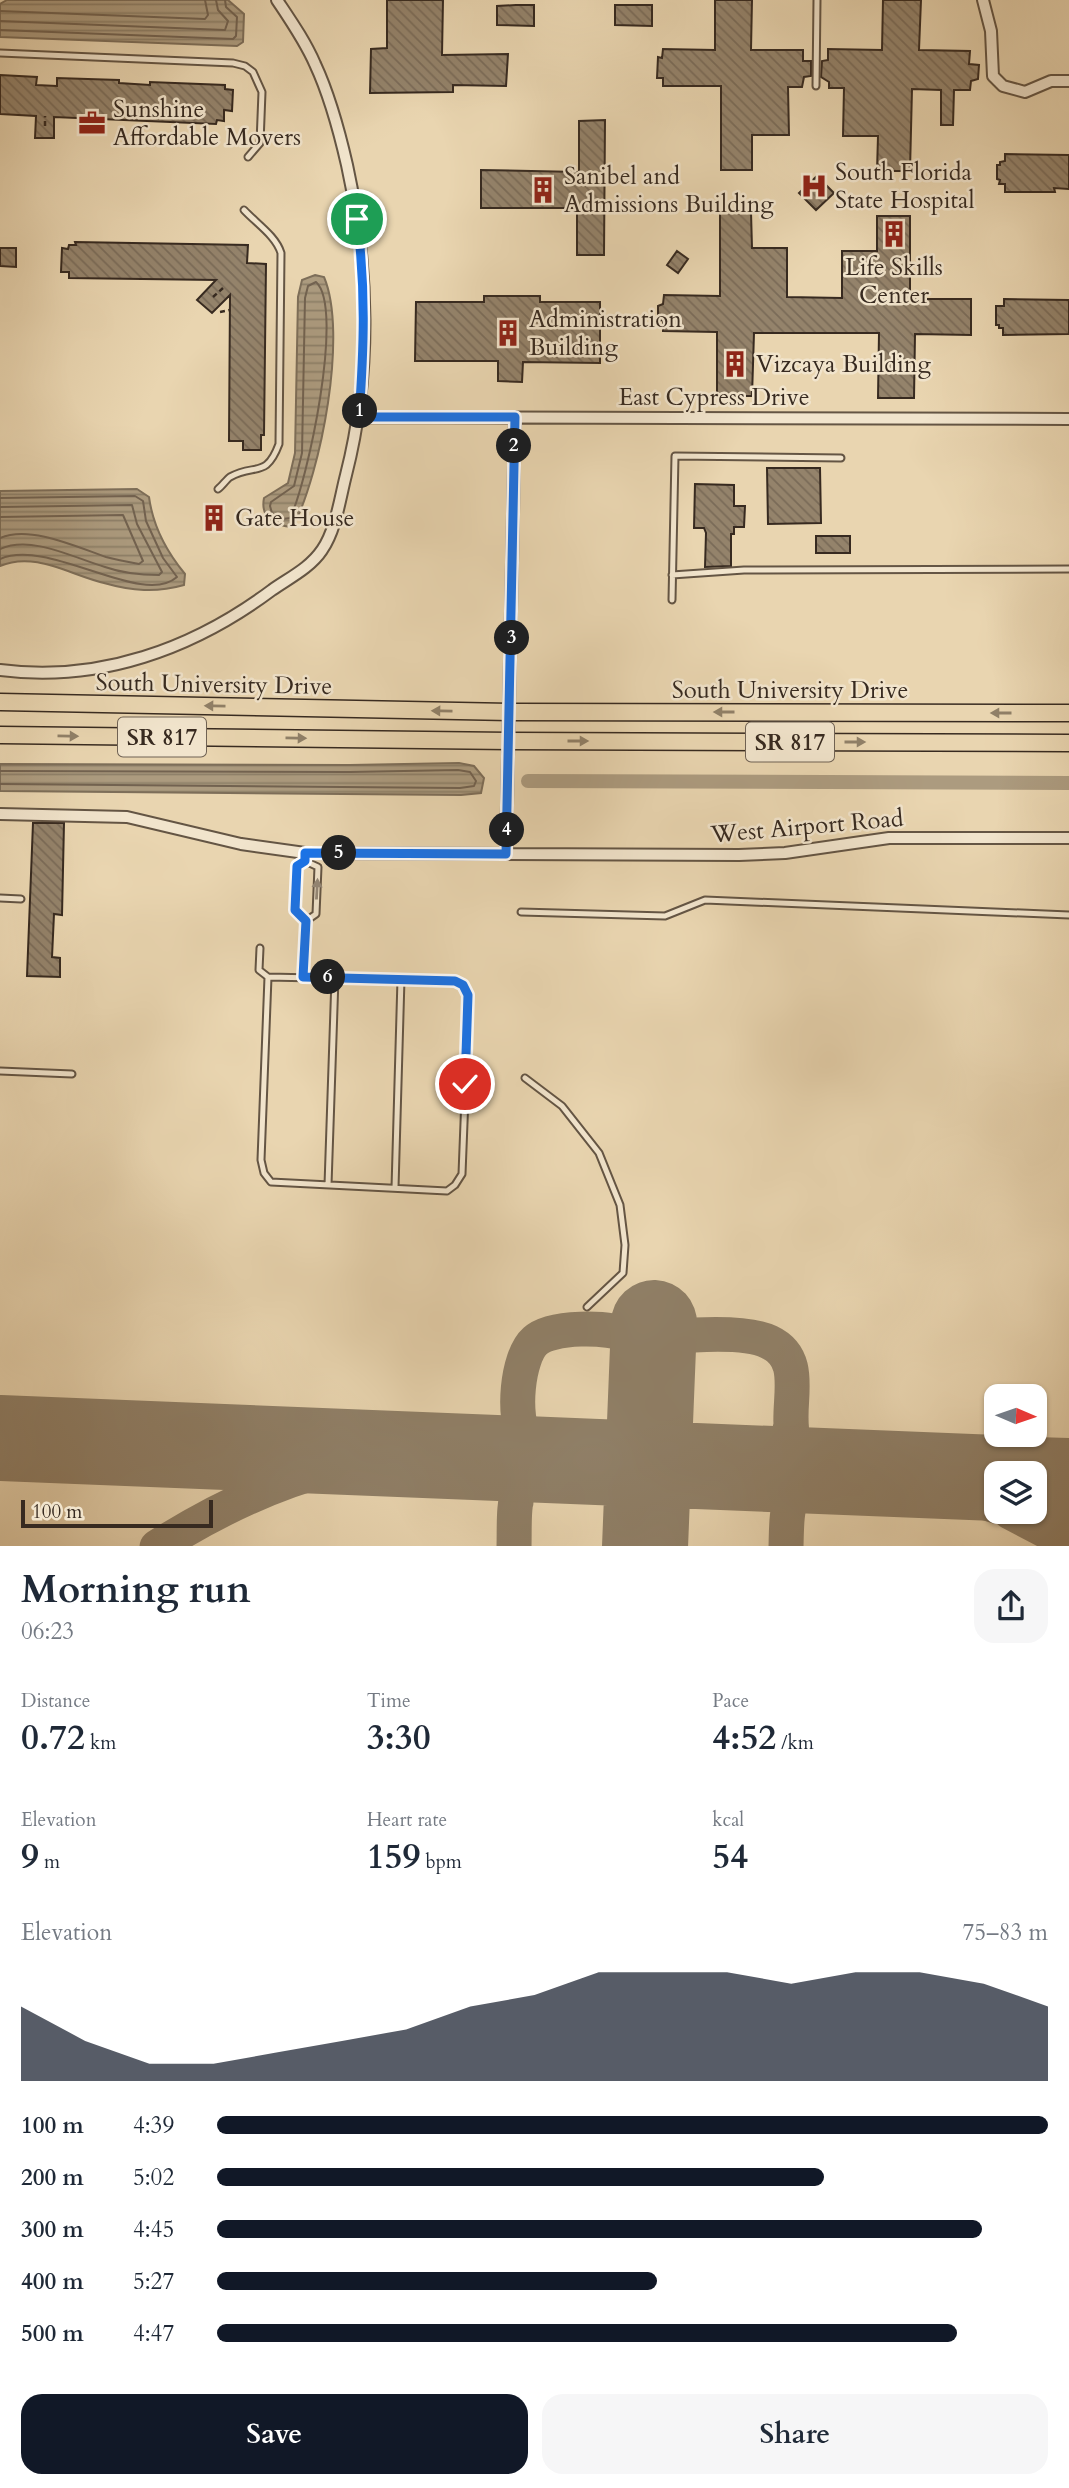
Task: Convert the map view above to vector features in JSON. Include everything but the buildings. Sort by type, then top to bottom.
[{"type":"main road","name":"South University Drive","points":[[0,702],[510,712],[1069,713]]},
{"type":"main road","name":"South University Drive","points":[[0,735],[510,741],[1069,743]]},
{"type":"street","points":[[0,670],[72,673],[121,665],[171,649],[245,611],[293,576],[322,550],[329,534],[359,417],[365,327],[364,271],[354,196],[328,95],[298,31],[277,0]]},
{"type":"street","points":[[983,0],[991,31],[993,76],[1003,86],[1025,92],[1051,81],[1069,81]]},
{"type":"street","name":"East Cypress Drive","points":[[359,417],[1069,419]]},
{"type":"street","points":[[506,854],[515,417]]},
{"type":"street","name":"West Airport Road","points":[[0,814],[127,817],[305,857],[739,855],[785,853],[889,838],[1069,838]]},
{"type":"lane","points":[[817,0],[817,86]]},
{"type":"lane","points":[[0,53],[233,63],[245,66],[253,72],[262,92],[260,143],[248,157]]},
{"type":"lane","points":[[218,489],[230,477],[264,467],[274,458],[279,444],[281,253],[268,234],[244,210]]},
{"type":"lane","points":[[672,600],[675,456],[841,458]]},
{"type":"lane","points":[[672,575],[744,570],[1069,569]]},
{"type":"lane","points":[[303,977],[306,921],[295,910],[297,866],[305,857],[318,867],[316,914],[306,921]]},
{"type":"lane","points":[[0,898],[21,899]]},
{"type":"lane","points":[[521,912],[665,916],[705,900],[1069,915]]},
{"type":"lane","points":[[260,948],[259,970],[268,976],[455,981],[463,985],[468,995],[462,1174],[455,1185],[447,1191],[271,1182],[264,1173],[261,1160],[268,976]]},
{"type":"lane","points":[[328,1185],[335,978]]},
{"type":"lane","points":[[395,1188],[401,979]]},
{"type":"lane","points":[[0,1071],[72,1074]]},
{"type":"lane","points":[[525,1078],[562,1106],[599,1153],[620,1205],[625,1245],[623,1273],[587,1307]]},
{"type":"path","points":[[45,116],[45,126]]},
{"type":"path","points":[[214,297],[223,288]]},
{"type":"path","points":[[220,312],[230,310]]},
{"type":"water","points":[[7,0],[228,0],[244,14],[243,42],[237,46],[0,37],[0,4]]},
{"type":"water","points":[[315,275],[324,277],[331,302],[332,367],[328,403],[313,473],[293,527],[270,520],[263,505],[264,498],[288,483],[295,453],[298,297],[302,280]]},
{"type":"water","points":[[137,489],[149,497],[161,538],[185,574],[184,585],[154,590],[124,588],[39,563],[13,562],[0,566],[0,491]]},
{"type":"water","points":[[459,763],[474,766],[484,778],[481,793],[0,791],[0,764]]},
{"type":"waterway","points":[[528,781],[1069,783]]},
{"type":"taxiway","points":[[554,1460],[538,1452],[528,1442],[521,1429],[519,1417],[520,1373],[535,1341],[554,1332],[566,1330],[608,1330],[634,1339],[647,1355],[652,1370]]},
{"type":"taxiway","points":[[652,1370],[667,1346],[686,1336],[732,1335],[769,1342],[784,1354],[791,1369],[791,1426],[795,1444],[806,1460],[827,1472]]},
{"type":"taxiway","points":[[752,1468],[779,1453],[791,1425]]},
{"type":"taxiway","points":[[159,1546],[199,1522],[288,1481],[345,1465],[426,1455]]},
{"type":"taxiway","points":[[475,1457],[504,1472],[512,1485],[516,1502]]},
{"type":"taxiway","points":[[514,1546],[515,1506],[522,1483],[539,1466],[554,1460]]},
{"type":"taxiway","points":[[786,1546],[791,1499],[803,1482],[827,1472]]},
{"type":"taxiway","points":[[854,1472],[925,1483],[984,1502]]},
{"type":"taxiway","points":[[1033,1524],[1069,1543]]},
{"type":"runway","points":[[645,1546],[654,1323]]},
{"type":"runway","points":[[0,1438],[984,1478]]},
{"type":"runway","points":[[1047,1480],[1069,1481]]},
{"type":"place","name":"Sunshine Affordable Movers","points":[[92,123]]},
{"type":"place","name":"South Florida State Hospital","points":[[814,186]]},
{"type":"place","name":"Sanibel and Admissions Building","points":[[543,190]]},
{"type":"place","name":"Life Skills Center","points":[[894,234]]},
{"type":"place","name":"Administration Building","points":[[508,333]]},
{"type":"place","name":"Vizcaya Building","points":[[735,364]]},
{"type":"place","name":"Gate House","points":[[214,518]]},
{"type":"route","points":[[357,219],[364,271],[365,327],[359,417],[515,417],[506,854],[305,853],[305,861],[297,866],[295,910],[306,921],[303,977],[455,981],[463,985],[468,995],[465,1084]]}]
